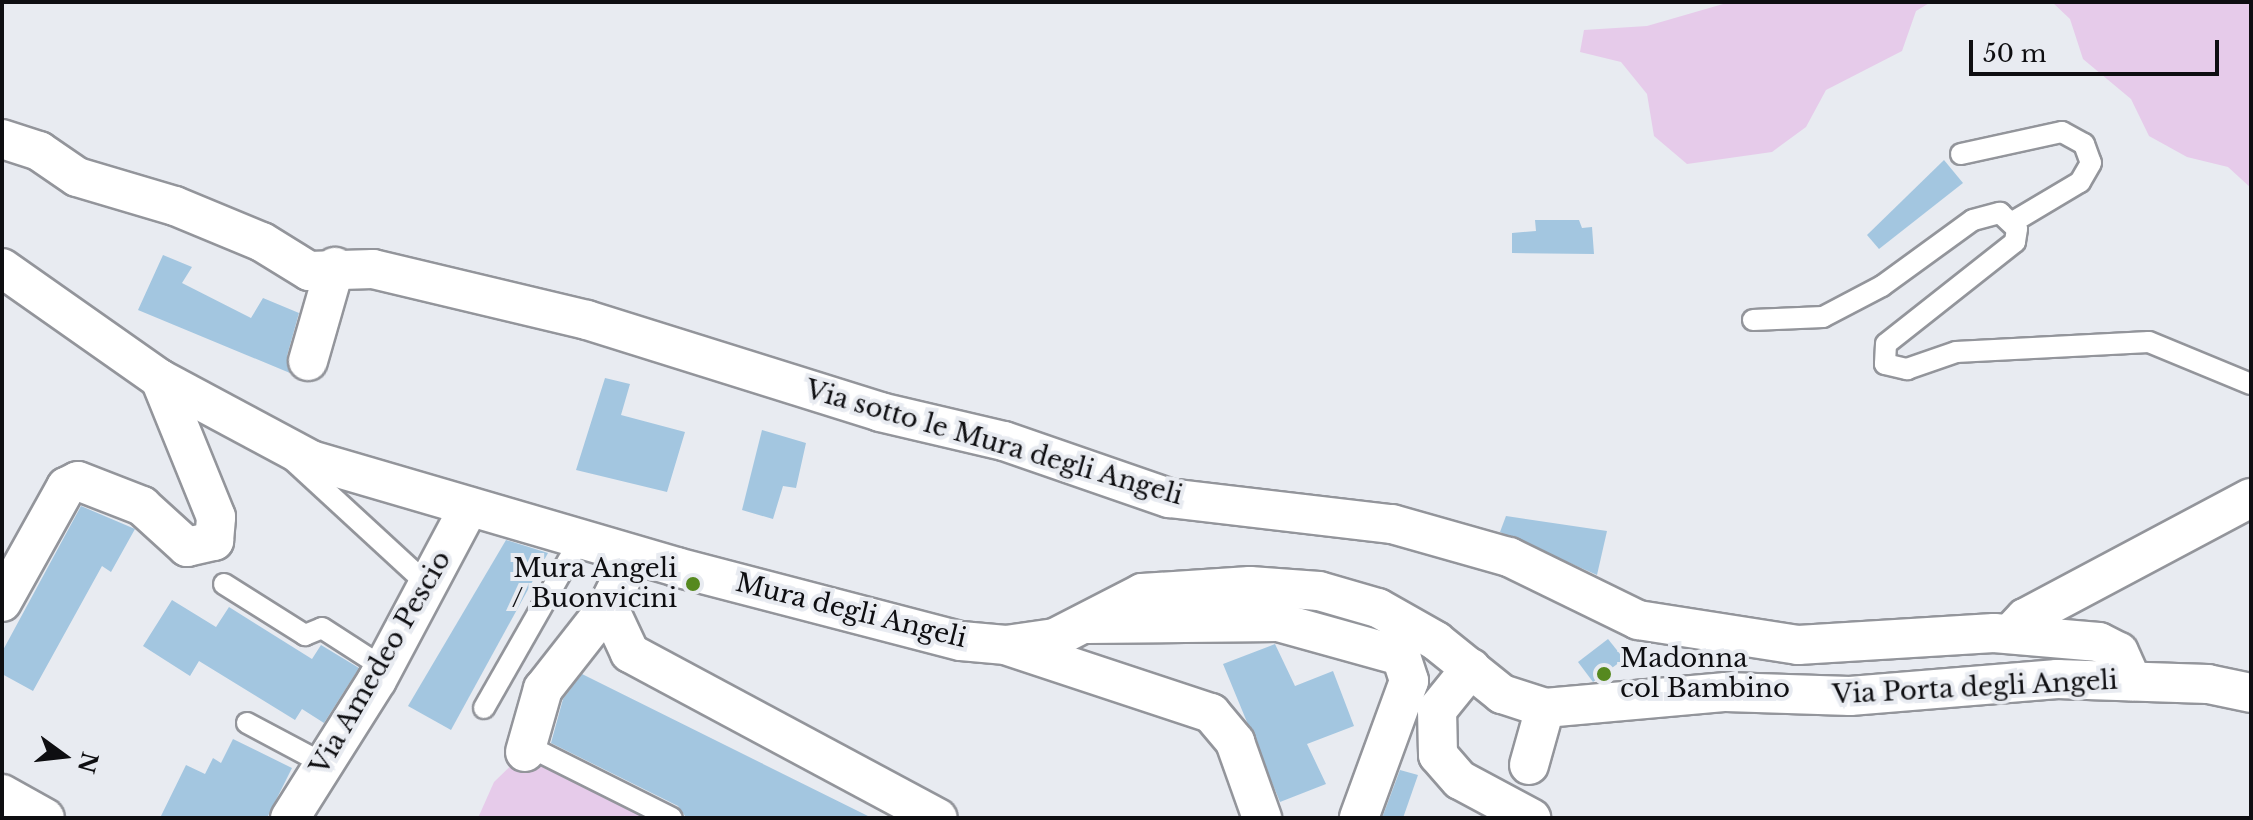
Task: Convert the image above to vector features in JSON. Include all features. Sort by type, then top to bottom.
[{"type":"street","name":"Via sotto le Mura degli Angeli","points":[[2,139],[39,151],[77,177],[175,206],[262,242],[309,271],[335,267],[373,269],[587,320],[880,412],[1004,441],[1169,498],[1392,524],[1509,557],[1638,620],[1798,645],[2010,634],[2099,642],[2119,652],[2132,681]]},
{"type":"street","points":[[308,361],[335,267]]},
{"type":"street","name":"Mura degli Angeli","points":[[2,268],[160,379],[283,448],[633,556],[903,629],[1006,645],[1055,638],[1121,600],[1168,589],[1319,591],[1378,608],[1471,668]]},
{"type":"street","points":[[2,602],[66,487],[78,481],[142,506],[187,547],[214,541],[216,517],[160,379]]},
{"type":"street","points":[[2010,634],[2025,618],[2251,498]]},
{"type":"street","name":"Via Amedeo Pescio","points":[[290,818],[384,668],[469,507]]},
{"type":"street","points":[[528,736],[608,606],[633,556]]},
{"type":"street","points":[[608,606],[618,638],[639,659],[938,818]]},
{"type":"street","points":[[1084,624],[1278,622],[1401,656],[1409,681],[1359,818]]},
{"type":"street","points":[[1006,645],[1211,713],[1235,742],[1262,818]]},
{"type":"street","points":[[1471,668],[1437,710],[1438,755],[1460,780],[1531,818]]},
{"type":"street","name":"Via Porta degli Angeli","points":[[1471,668],[1502,694],[1545,708],[1726,692],[1850,696],[2057,679],[2132,681],[2251,693]]},
{"type":"street","points":[[1529,765],[1545,708]]},
{"type":"street","points":[[2,794],[45,818]]},
{"type":"lane","points":[[1961,154],[2062,132],[2084,144],[2091,163],[2080,182],[2013,222]]},
{"type":"lane","points":[[1753,320],[1823,317],[1882,286],[1973,220],[2000,213],[2013,222],[2018,235],[2007,252],[1886,344],[1885,364],[1907,369],[1956,352],[2149,342],[2251,384]]},
{"type":"lane","points":[[283,448],[304,477],[428,585]]},
{"type":"lane","points":[[484,708],[580,540]]},
{"type":"lane","points":[[224,584],[305,635],[322,628],[384,668]]},
{"type":"lane","points":[[247,723],[324,764]]},
{"type":"lane","points":[[528,736],[672,818]]},
{"type":"shaded area","points":[[1730,2],[1931,2],[1916,11],[1902,51],[1826,90],[1806,127],[1772,152],[1687,164],[1654,136],[1647,94],[1621,62],[1580,52],[1584,30],[1647,26]]},
{"type":"shaded area","points":[[2052,2],[2251,2],[2251,188],[2228,167],[2187,157],[2149,136],[2131,99],[2083,59],[2070,19]]},
{"type":"shaded area","points":[[525,752],[652,818],[478,818],[494,782]]},
{"type":"building","points":[[1944,160],[1963,183],[1879,249],[1867,235]]},
{"type":"building","points":[[1535,220],[1579,220],[1582,228],[1592,227],[1594,254],[1512,253],[1512,233],[1536,231]]},
{"type":"building","points":[[163,255],[192,267],[182,283],[251,318],[263,298],[299,313],[287,356],[290,373],[138,310]]},
{"type":"building","points":[[605,378],[630,384],[621,415],[685,432],[667,492],[576,470]]},
{"type":"building","points":[[762,430],[806,443],[796,488],[783,486],[773,519],[742,510]]},
{"type":"building","points":[[81,506],[135,529],[111,572],[102,566],[33,691],[2,674],[2,652]]},
{"type":"building","points":[[1506,516],[1607,531],[1597,575],[1500,532]]},
{"type":"building","points":[[506,540],[548,553],[451,730],[408,706]]},
{"type":"building","points":[[172,600],[216,627],[229,607],[312,659],[321,645],[359,668],[324,723],[302,709],[295,720],[199,661],[190,676],[143,646]]},
{"type":"building","points":[[1608,639],[1624,659],[1593,682],[1578,662]]},
{"type":"building","points":[[1275,644],[1295,686],[1333,671],[1354,726],[1307,744],[1326,784],[1280,802],[1223,664]]},
{"type":"building","points":[[582,674],[872,818],[685,816],[678,806],[551,743],[563,699]]},
{"type":"building","points":[[233,739],[292,768],[267,818],[160,818],[186,765],[205,774],[213,758],[221,763]]},
{"type":"building","points":[[1400,770],[1418,775],[1403,818],[1382,818]]},
{"type":"place","name":"Mura Angeli / Buonvicini","points":[[693,584]]},
{"type":"place","name":"Madonna col Bambino","points":[[1604,674]]}]
